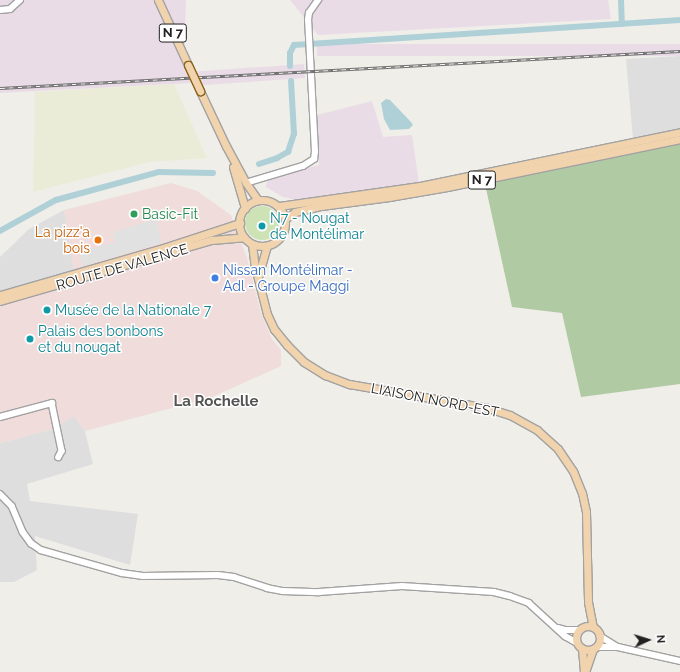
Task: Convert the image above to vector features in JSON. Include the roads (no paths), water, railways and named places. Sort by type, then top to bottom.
[{"type":"main road","name":"N 7","points":[[158,0],[226,146],[246,183],[258,200]]},
{"type":"main road","name":"N 7","points":[[278,206],[420,186],[680,132]]},
{"type":"main road","name":"N 7","points":[[285,219],[295,212],[321,206],[389,197],[447,187],[680,139]]},
{"type":"main road","name":"N 7","points":[[226,146],[245,208]]},
{"type":"main road","points":[[258,200],[270,201],[278,206],[285,219],[284,231],[281,236],[277,241],[267,246],[252,244],[244,237],[240,223],[245,208],[258,200]]},
{"type":"main road","name":"ROUTE DE VALENCE","points":[[0,295],[166,247],[240,223]]},
{"type":"main road","name":"ROUTE DE VALENCE","points":[[0,302],[212,240],[244,237]]},
{"type":"main road","name":"LIAISON NORD-EST","points":[[252,244],[258,280],[267,314],[274,328],[287,345],[304,362],[325,375],[349,384],[488,408],[510,415],[537,430],[558,449],[572,471],[582,493],[586,512],[588,602],[593,627]]},
{"type":"main road","points":[[258,280],[267,246]]},
{"type":"main road","name":"LIAISON NORD-EST","points":[[580,629],[588,602]]},
{"type":"main road","points":[[593,627],[598,631],[600,636],[584,672],[582,649],[576,642],[576,636],[580,629],[593,627]]},
{"type":"main road","points":[[582,649],[587,650],[595,648]]},
{"type":"street","points":[[0,10],[10,9],[20,0]]},
{"type":"street","points":[[246,183],[304,166],[314,159],[315,152],[309,13],[318,0]]},
{"type":"street","points":[[0,417],[52,403],[62,451],[59,457]]},
{"type":"street","points":[[0,494],[12,506],[23,532],[31,543],[41,550],[122,573],[143,576],[218,575],[234,577],[267,588],[283,591],[319,592],[402,586],[494,592],[529,603],[565,636],[576,642]]},
{"type":"street","points":[[555,627],[566,630],[580,629]]},
{"type":"street","points":[[600,636],[618,647]]},
{"type":"street","points":[[595,648],[618,647],[680,661]]},
{"type":"water","points":[[386,99],[390,100],[411,122],[413,125],[409,129],[390,130],[384,119],[381,103]]},
{"type":"waterway","points":[[621,0],[622,24]]},
{"type":"waterway","points":[[290,66],[290,53],[294,45],[680,20]]},
{"type":"waterway","points":[[259,164],[277,158],[288,152],[294,134],[291,81]]},
{"type":"waterway","points":[[0,231],[56,200],[159,172],[213,173]]},
{"type":"railway","points":[[0,88],[680,51]]},
{"type":"place","name":"Basic-Fit","points":[[134,214]]},
{"type":"place","name":"N7 - Nougat de Montélimar","points":[[262,226]]},
{"type":"place","name":"La pizz'a bois","points":[[98,240]]},
{"type":"place","name":"Nissan Montélimar - Adl - Groupe Maggi","points":[[215,278]]},
{"type":"place","name":"Musée de la Nationale 7","points":[[47,310]]},
{"type":"place","name":"Palais des bonbons et du nougat","points":[[30,339]]},
{"type":"district","name":"La Rochelle","points":[[216,402]]}]
